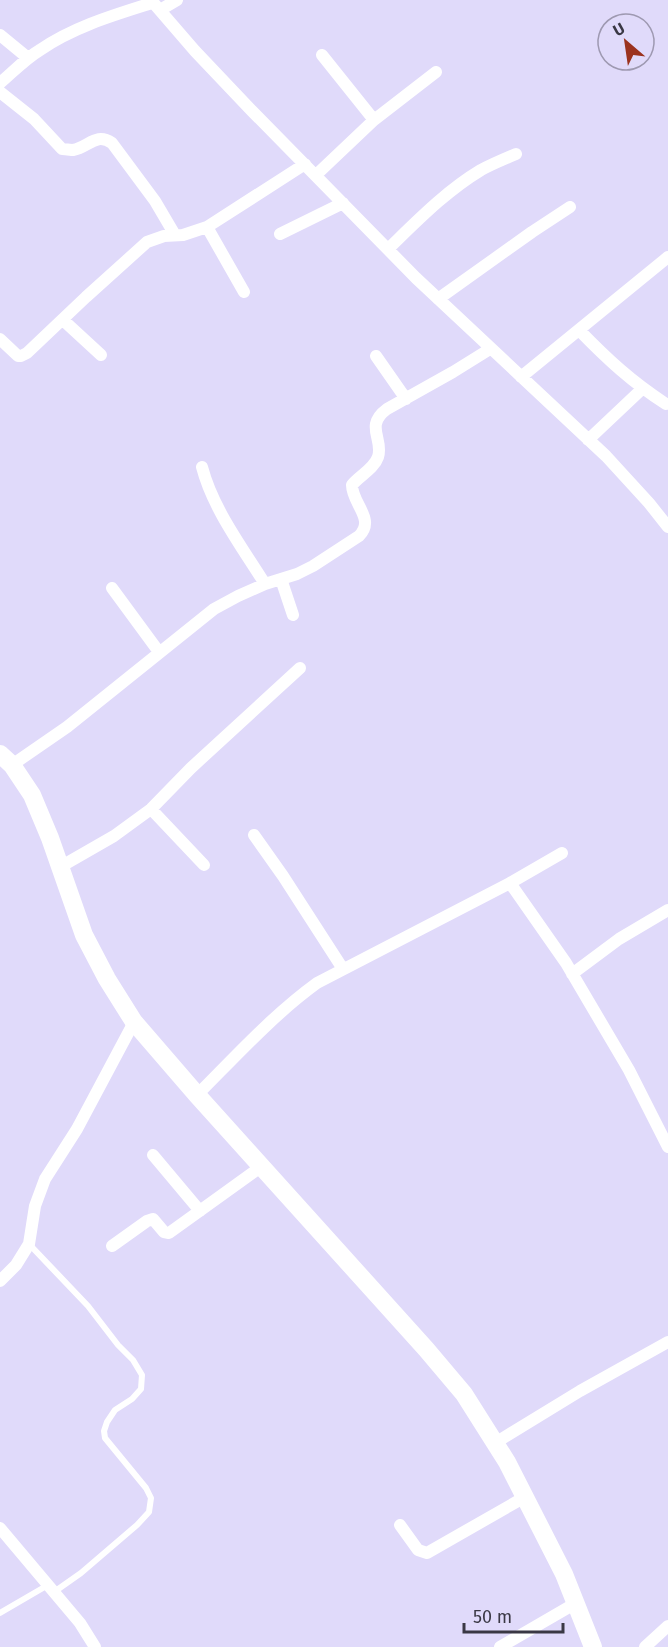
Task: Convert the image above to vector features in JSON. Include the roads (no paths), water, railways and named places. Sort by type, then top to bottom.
[{"type":"main road","points":[[6,760],[32,795],[84,935],[107,979],[134,1022],[426,1348],[464,1394],[507,1462],[525,1497],[564,1574],[593,1647]]},
{"type":"street","points":[[0,83],[40,49],[80,29],[105,18],[177,0]]},
{"type":"street","points":[[154,4],[195,51],[388,249],[490,349],[588,440],[620,472],[668,527]]},
{"type":"street","points":[[0,35],[28,58]]},
{"type":"street","points":[[322,55],[374,120]]},
{"type":"street","points":[[316,175],[374,120],[436,72]]},
{"type":"street","points":[[0,92],[34,119],[62,149],[73,150],[97,139],[106,139],[112,143],[155,201],[175,235]]},
{"type":"street","points":[[388,249],[463,181],[484,168],[516,154]]},
{"type":"street","points":[[0,339],[16,355],[21,356],[31,350],[147,242],[164,236],[191,234],[207,227],[305,164]]},
{"type":"street","points":[[280,234],[343,203]]},
{"type":"street","points":[[438,299],[570,207]]},
{"type":"street","points":[[207,227],[244,292]]},
{"type":"street","points":[[521,377],[668,257]]},
{"type":"street","points":[[63,320],[101,355]]},
{"type":"street","points":[[579,330],[614,365],[666,404]]},
{"type":"street","points":[[6,760],[67,727],[214,609],[265,584],[313,566],[359,536],[364,531],[364,518],[352,493],[352,485],[378,458],[376,428],[378,418],[387,409],[490,349]]},
{"type":"street","points":[[376,356],[406,399]]},
{"type":"street","points":[[588,440],[642,388]]},
{"type":"street","points":[[202,467],[214,500],[265,584]]},
{"type":"street","points":[[281,579],[293,615]]},
{"type":"street","points":[[112,588],[159,652]]},
{"type":"street","points":[[60,867],[114,836],[151,809],[190,768],[300,668]]},
{"type":"street","points":[[151,809],[204,865]]},
{"type":"street","points":[[254,835],[343,969]]},
{"type":"street","points":[[197,1095],[267,1024],[317,983],[510,883],[562,853]]},
{"type":"street","points":[[510,883],[572,974],[628,1070],[668,1147]]},
{"type":"street","points":[[572,974],[619,939],[668,910]]},
{"type":"street","points":[[0,1281],[16,1265],[29,1244],[35,1206],[42,1186],[77,1129],[134,1022]]},
{"type":"street","points":[[153,1155],[200,1211]]},
{"type":"street","points":[[112,1246],[153,1219],[165,1232],[169,1233],[262,1166]]},
{"type":"street","points":[[495,1443],[580,1391],[668,1342]]},
{"type":"street","points":[[400,1525],[418,1550],[427,1553],[525,1497]]},
{"type":"street","points":[[0,1528],[80,1623],[94,1647]]},
{"type":"street","points":[[500,1647],[576,1603]]},
{"type":"street","points":[[645,1647],[668,1626]]},
{"type":"lane","points":[[0,1613],[81,1573],[137,1525],[149,1512],[151,1498],[140,1480],[105,1438],[104,1431],[115,1410],[132,1399],[141,1389],[142,1375],[133,1360],[118,1345],[88,1306],[29,1244]]}]
